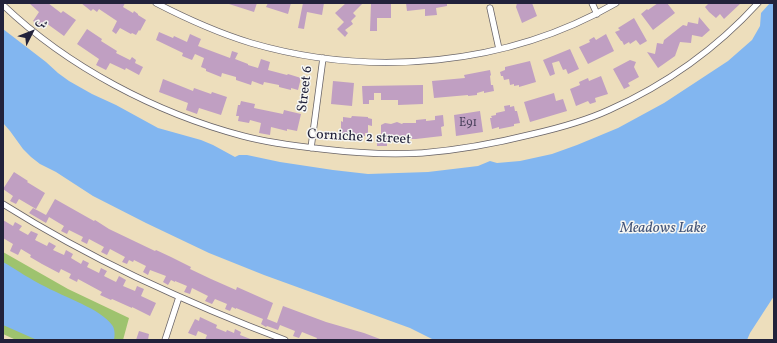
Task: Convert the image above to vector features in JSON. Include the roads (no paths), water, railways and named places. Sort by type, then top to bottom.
[{"type":"street","points":[[156,3],[183,17],[217,31],[252,43],[287,52],[358,62],[394,63],[429,61],[464,56],[533,40],[597,14],[616,3]]},
{"type":"street","points":[[592,3],[597,14]]},
{"type":"street","name":"Corniche 2 street","points":[[3,5],[34,31],[90,71],[150,103],[181,116],[238,135],[278,144],[352,152],[399,154],[423,153],[493,144],[562,127],[613,108],[647,91],[675,74],[716,44],[758,3]]},
{"type":"street","points":[[490,8],[499,49]]},
{"type":"street","name":"Street 6","points":[[311,148],[323,58]]},
{"type":"street","points":[[3,204],[84,251],[179,297],[285,340]]},
{"type":"street","points":[[165,340],[179,297]]},
{"type":"water","name":"Meadows Lake","points":[[770,3],[774,3],[774,296],[747,340],[434,340],[410,328],[264,275],[209,253],[146,223],[93,196],[56,172],[40,164],[23,149],[3,123],[3,29],[58,73],[92,94],[116,105],[158,128],[201,140],[235,157],[239,155],[247,155],[280,162],[368,174],[428,172],[478,166],[490,161],[497,163],[520,161],[552,154],[577,145],[618,128],[664,103],[728,61],[752,40],[760,26],[761,13]]},
{"type":"water","points":[[3,262],[40,284],[100,314],[107,319],[113,327],[114,340],[37,340],[3,325]]}]
